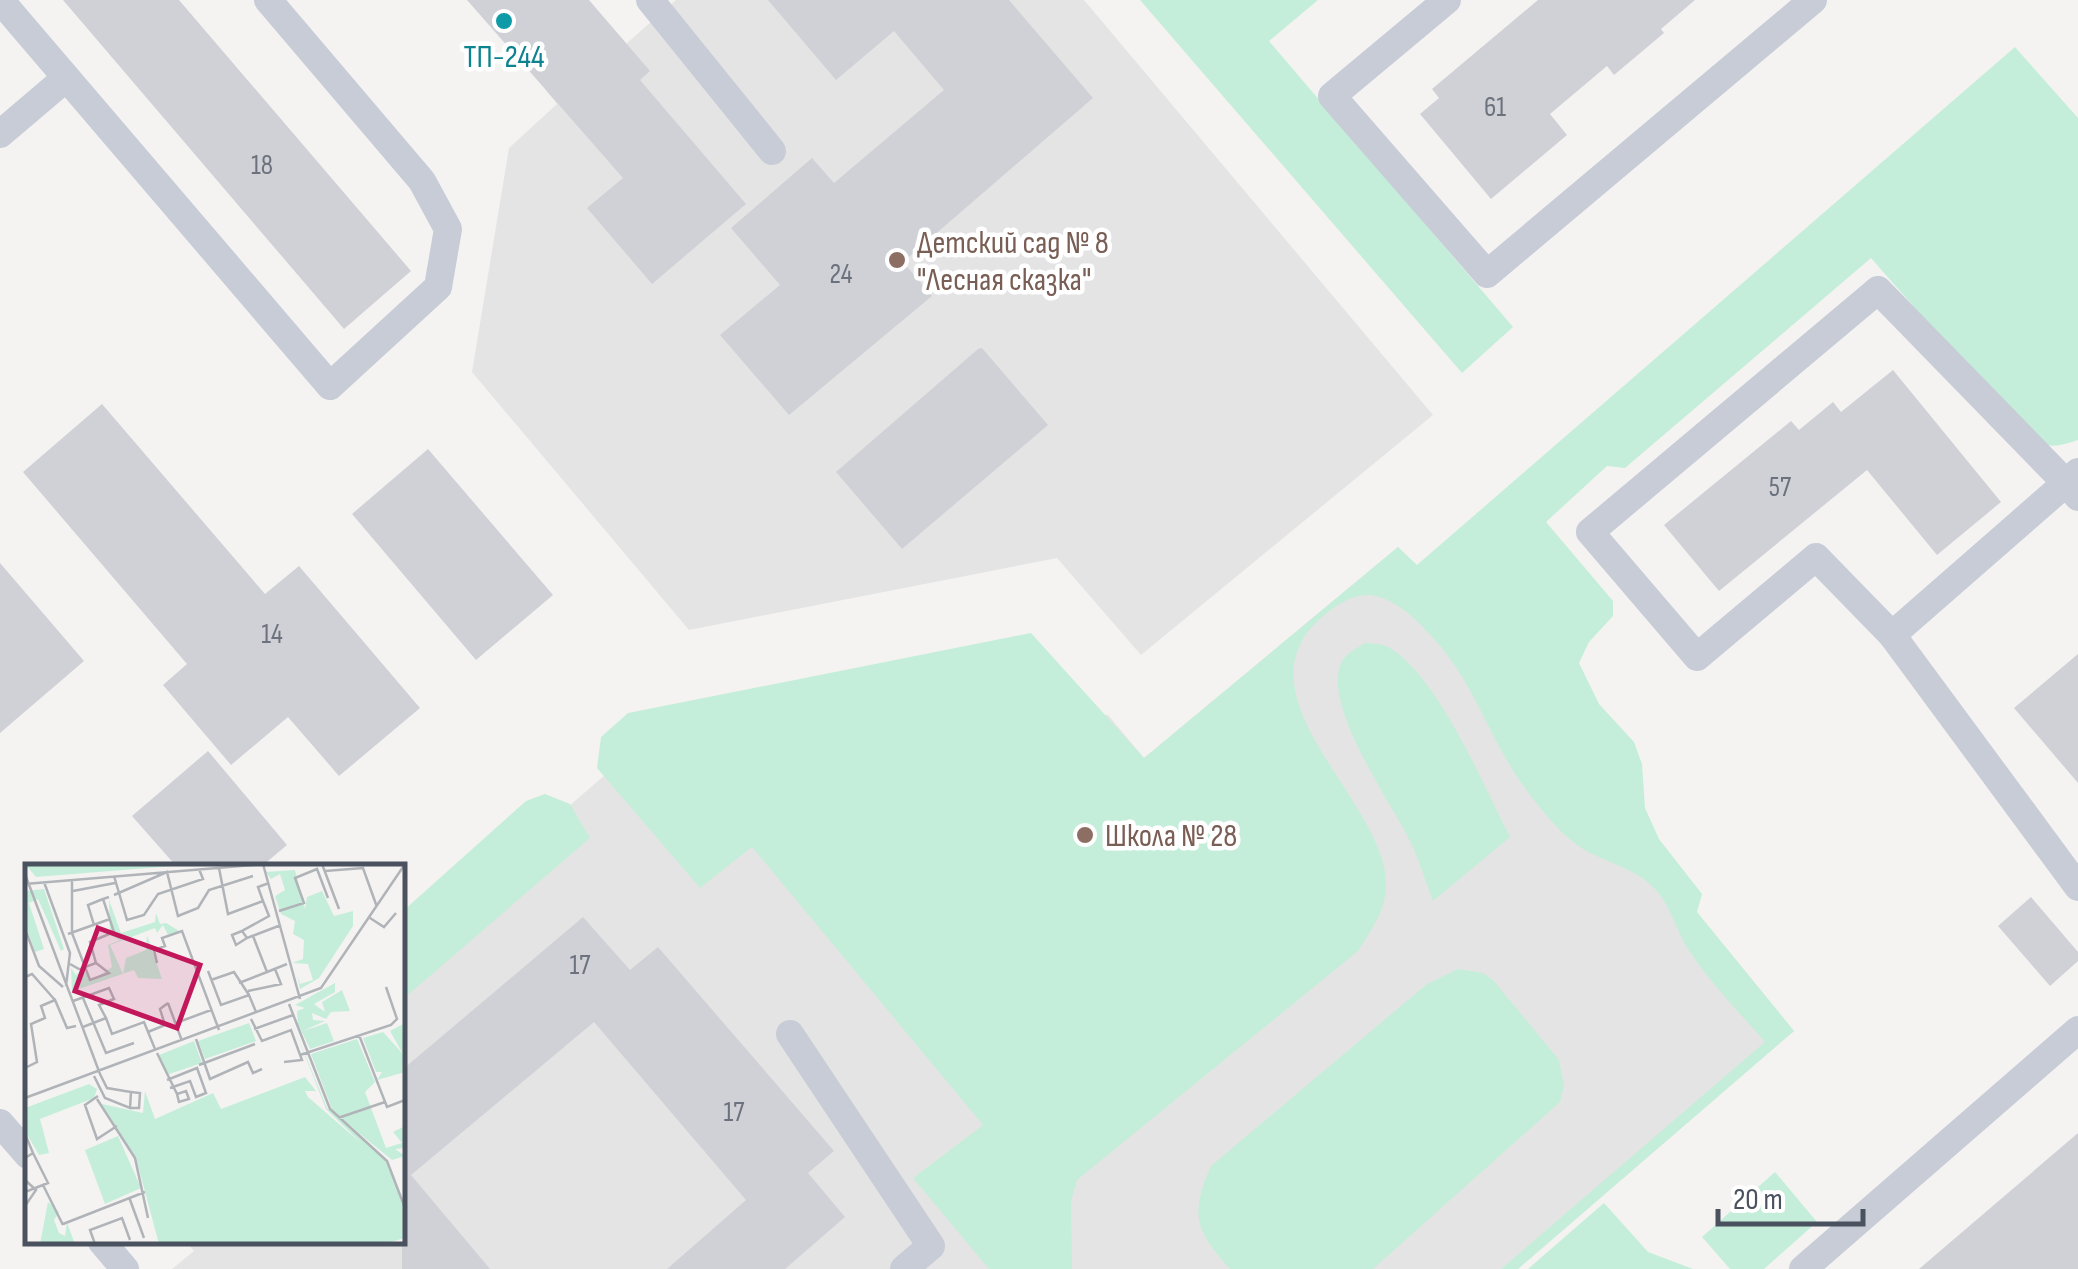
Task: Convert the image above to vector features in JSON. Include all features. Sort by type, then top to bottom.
[{"type":"lane","points":[[0,0],[330,386],[438,287],[448,229],[422,181],[268,0]]},
{"type":"lane","points":[[650,0],[772,150]]},
{"type":"lane","points":[[1446,0],[1332,96],[1487,274],[1813,0]]},
{"type":"lane","points":[[0,134],[66,78]]},
{"type":"lane","points":[[1892,635],[2074,484],[1878,290],[1590,532],[1696,656],[1816,557],[1892,635],[2078,887]]},
{"type":"lane","points":[[1803,1269],[2078,1030]]},
{"type":"lane","points":[[790,1034],[931,1246],[904,1269]]},
{"type":"lane","points":[[0,1124],[25,1152]]},
{"type":"lane","points":[[104,1244],[125,1269]]},
{"type":"shaded area","name":"Детский сад № 8 \"Лесная сказка\"","points":[[676,0],[1084,0],[1433,415],[1141,655],[1057,558],[689,630],[472,372],[509,148],[557,104],[545,89],[613,29],[626,44]]},
{"type":"shaded area","name":"Школа № 28","points":[[1398,547],[1794,1031],[1518,1269],[172,1269],[194,1251],[188,1244],[405,1244],[405,948],[681,709],[1108,715],[1144,758]]},
{"type":"green space","points":[[1140,0],[1318,0],[1269,41],[1513,327],[1462,373]]},
{"type":"green space","points":[[2015,47],[2078,118],[2078,440],[2052,446],[2028,437],[1871,258],[1625,468],[1607,466],[1546,522],[1613,601],[1613,616],[1589,642],[1579,663],[1599,704],[1634,742],[1642,764],[1645,808],[1659,839],[1702,894],[1697,912],[1794,1031],[1518,1269],[1501,1269],[1765,1042],[1700,966],[1655,889],[1639,876],[1575,844],[1542,810],[1505,757],[1462,676],[1435,640],[1394,603],[1376,596],[1354,597],[1322,617],[1299,647],[1294,680],[1302,714],[1379,850],[1386,892],[1373,927],[1358,951],[1077,1180],[1071,1201],[1072,1269],[989,1269],[913,1178],[983,1125],[752,847],[700,888],[597,768],[601,737],[628,713],[1031,633],[1144,758],[1398,547],[1417,565]]},
{"type":"green space","points":[[1365,643],[1388,647],[1424,681],[1458,733],[1510,837],[1433,901],[1414,849],[1363,758],[1342,706],[1338,682],[1341,663]]},
{"type":"green space","points":[[545,794],[570,804],[590,838],[405,997],[405,909],[526,801]]},
{"type":"green space","points":[[1458,969],[1483,973],[1493,980],[1559,1060],[1564,1086],[1560,1102],[1373,1269],[1230,1269],[1210,1244],[1200,1222],[1200,1198],[1211,1166],[1427,984]]},
{"type":"green space","points":[[1775,1172],[1817,1222],[1764,1269],[1730,1269],[1702,1237]]},
{"type":"green space","points":[[1604,1203],[1648,1252],[1693,1269],[1528,1269]]},
{"type":"building","points":[[63,0],[179,0],[411,271],[344,329]]},
{"type":"building","points":[[467,0],[589,0],[650,71],[640,80],[746,204],[652,284],[587,208],[623,178]]},
{"type":"building","points":[[768,0],[1009,0],[1093,98],[903,262],[932,296],[789,415],[720,335],[780,285],[731,228],[812,158],[834,183],[944,90],[894,31],[836,80]]},
{"type":"building","points":[[1538,0],[1695,0],[1661,29],[1664,33],[1614,75],[1607,66],[1550,114],[1567,135],[1491,199],[1420,114],[1439,98],[1432,89]]},
{"type":"building","points":[[982,348],[1048,425],[902,549],[836,472]]},
{"type":"building","points":[[1893,370],[2001,502],[1937,555],[1867,470],[1719,591],[1664,525],[1791,421],[1799,430],[1833,402],[1841,412]]},
{"type":"building","points":[[102,404],[265,594],[299,566],[420,708],[339,776],[288,717],[231,765],[163,685],[187,664],[23,472]]},
{"type":"building","points":[[428,449],[553,595],[476,660],[352,514]]},
{"type":"building","points":[[0,563],[84,661],[0,733]]},
{"type":"building","points":[[2078,654],[2078,783],[2014,708]]},
{"type":"building","points":[[208,751],[287,845],[264,864],[174,864],[132,816]]},
{"type":"building","points":[[2031,897],[2078,952],[2078,961],[2050,986],[1998,926]]},
{"type":"building","points":[[583,917],[630,970],[658,947],[834,1151],[808,1173],[845,1217],[785,1269],[667,1269],[746,1200],[594,1022],[411,1175],[490,1269],[402,1269],[405,1067]]},
{"type":"building","points":[[2078,1133],[2078,1269],[1919,1269]]},
{"type":"place","name":"ТП-244","points":[[504,21]]},
{"type":"place","name":"Детский сад № 8 \"Лесная сказка\"","points":[[897,260]]},
{"type":"place","name":"Школа № 28","points":[[1085,835]]}]
